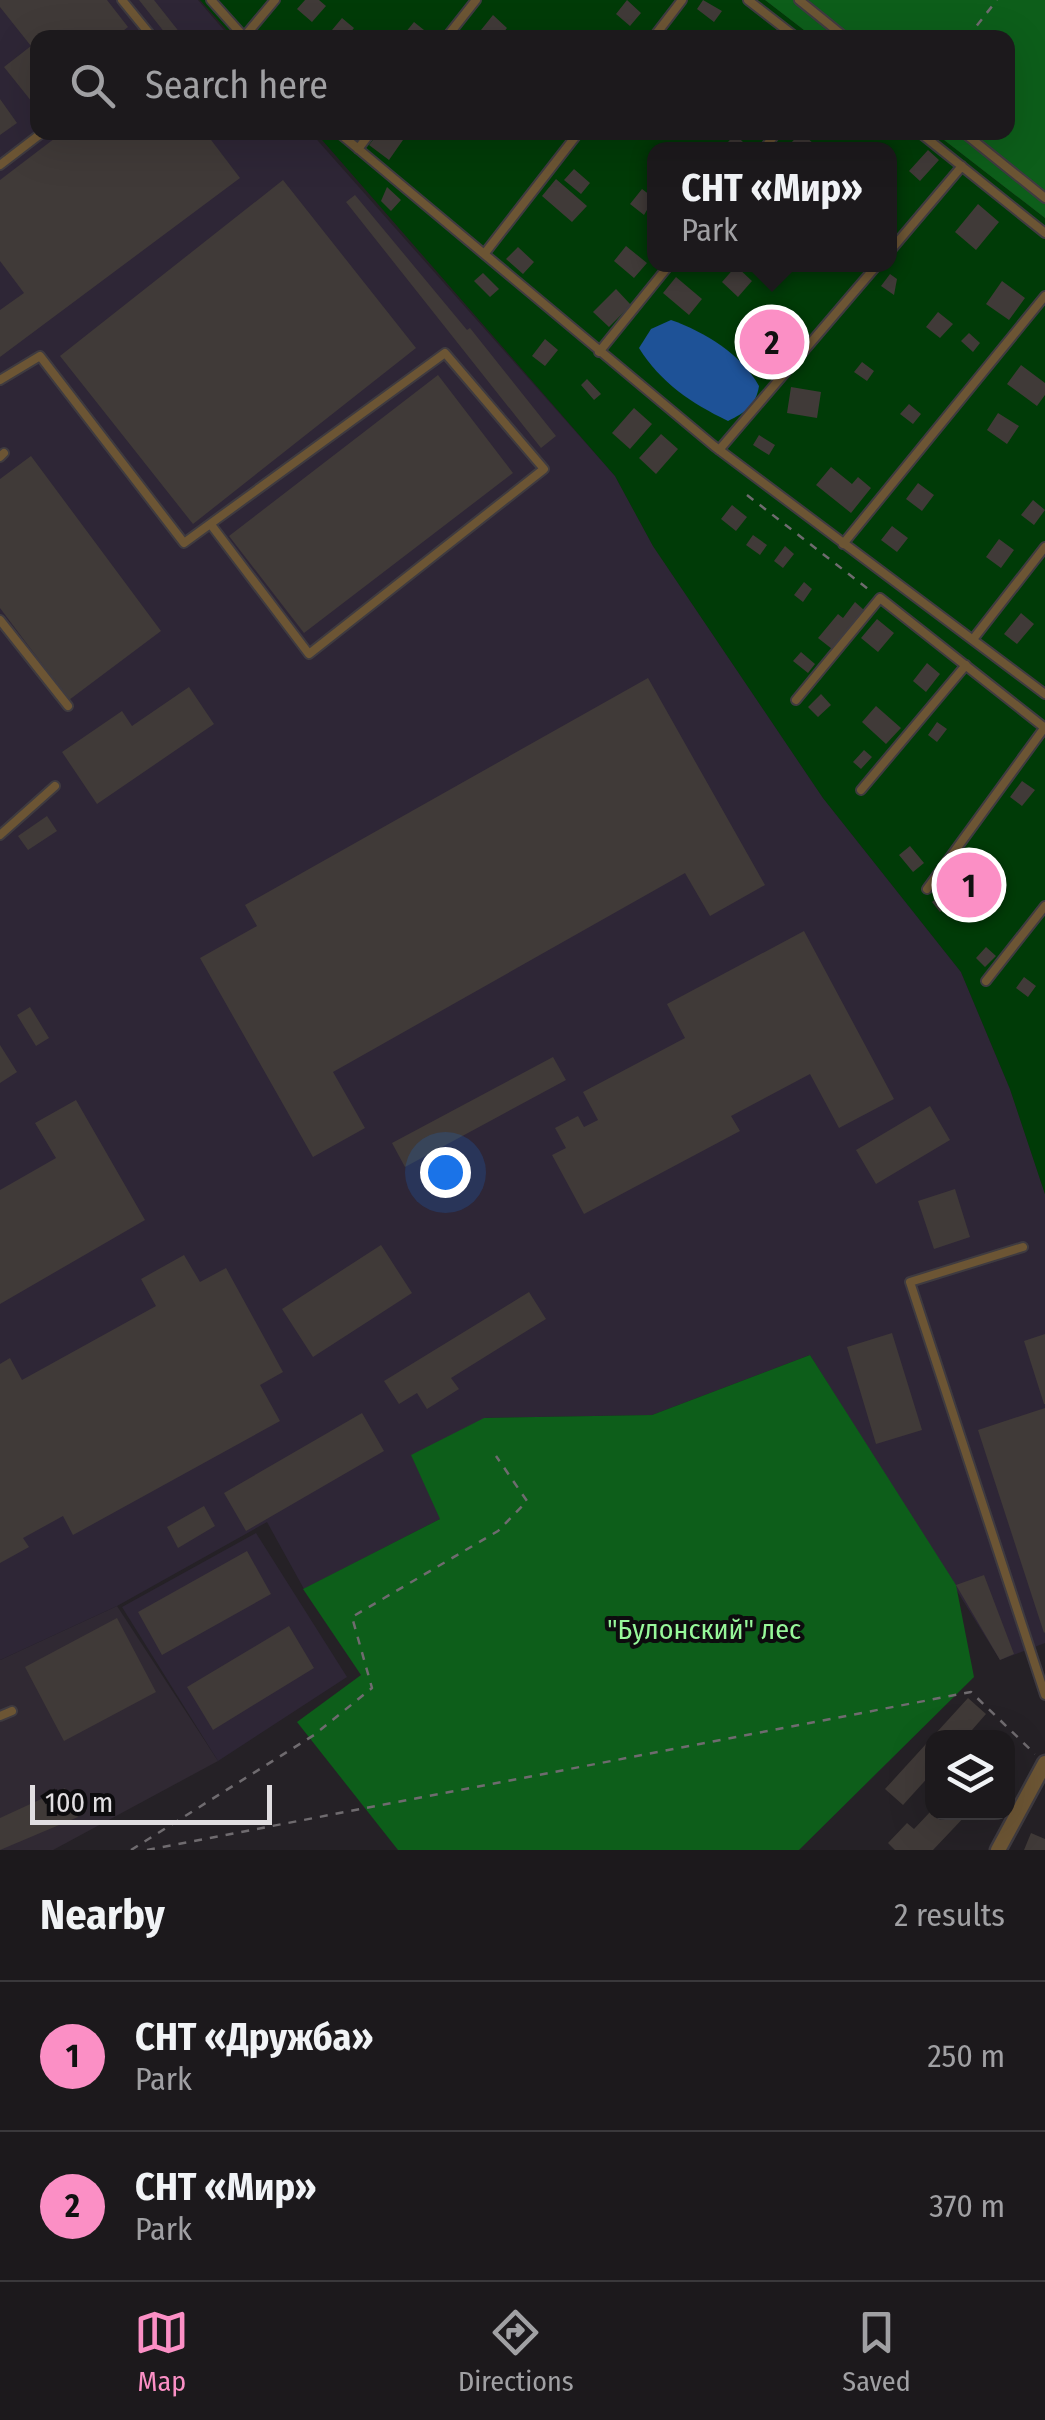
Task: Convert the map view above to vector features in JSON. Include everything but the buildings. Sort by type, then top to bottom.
[{"type":"street","points":[[998,1850],[1045,1764]]},
{"type":"lane","points":[[122,0],[146,30]]},
{"type":"lane","points":[[211,0],[239,30]]},
{"type":"lane","points":[[251,30],[275,0]]},
{"type":"lane","points":[[452,30],[476,0]]},
{"type":"lane","points":[[659,30],[682,0]]},
{"type":"lane","points":[[748,0],[787,30]]},
{"type":"lane","points":[[800,0],[836,30]]},
{"type":"lane","points":[[0,166],[34,140]]},
{"type":"lane","points":[[347,140],[719,450],[1045,694]]},
{"type":"lane","points":[[358,149],[365,140]]},
{"type":"lane","points":[[484,253],[573,140]]},
{"type":"lane","points":[[930,140],[1045,234]]},
{"type":"lane","points":[[974,140],[1045,198]]},
{"type":"lane","points":[[897,243],[962,166]]},
{"type":"lane","points":[[599,352],[664,272]]},
{"type":"lane","points":[[719,450],[871,272]]},
{"type":"lane","points":[[843,544],[1045,296]]},
{"type":"lane","points":[[0,380],[40,356],[184,543],[445,352],[544,469],[310,654],[212,526]]},
{"type":"lane","points":[[974,638],[1045,547]]},
{"type":"lane","points":[[796,700],[880,598],[1045,727],[927,890]]},
{"type":"lane","points":[[0,620],[68,706]]},
{"type":"lane","points":[[861,790],[966,664]]},
{"type":"lane","points":[[0,834],[56,786]]},
{"type":"lane","points":[[986,981],[1045,906]]},
{"type":"lane","points":[[1023,1246],[910,1282],[1045,1695]]},
{"type":"lane","points":[[0,1716],[12,1711]]},
{"type":"path","points":[[973,30],[997,0]]},
{"type":"path","points":[[747,495],[880,598]]},
{"type":"path","points":[[131,1850],[314,1735],[372,1688],[352,1617],[498,1530],[527,1501],[496,1456]]},
{"type":"path","points":[[147,1850],[971,1692],[1045,1764]]},
{"type":"shaded area","points":[[0,0],[198,0],[224,30],[30,30],[30,140],[317,140],[615,476],[653,546],[823,798],[961,972],[1010,1089],[1045,1194],[1045,1643],[1000,1660],[810,1355],[652,1415],[484,1418],[440,1519],[304,1589],[267,1522],[117,1606],[0,1660]]},
{"type":"shaded area","points":[[256,1533],[347,1677],[218,1761],[122,1607]]},
{"type":"shaded area","points":[[117,1606],[218,1761],[53,1850],[0,1850],[0,1660]]},
{"type":"green space","points":[[200,0],[765,0],[804,30],[227,30]]},
{"type":"green space","points":[[765,0],[1045,0],[1045,218],[944,140],[1015,140],[1015,30],[804,30]]},
{"type":"green space","points":[[322,140],[944,140],[1045,218],[1045,1194],[1010,1089],[961,972],[823,798],[653,546],[615,476]]},
{"type":"green space","name":"\"Булонский\" лес","points":[[810,1355],[956,1585],[974,1677],[799,1850],[398,1850],[297,1722],[361,1675],[303,1589],[440,1519],[411,1455],[484,1418],[652,1415]]},
{"type":"water","points":[[671,320],[721,346],[751,374],[759,386],[753,403],[745,411],[728,421],[689,399],[657,372],[639,348],[651,329]]},
{"type":"place","name":"СНТ «Мир»","points":[[772,342]]},
{"type":"place","name":"СНТ «Дружба»","points":[[969,885]]}]
